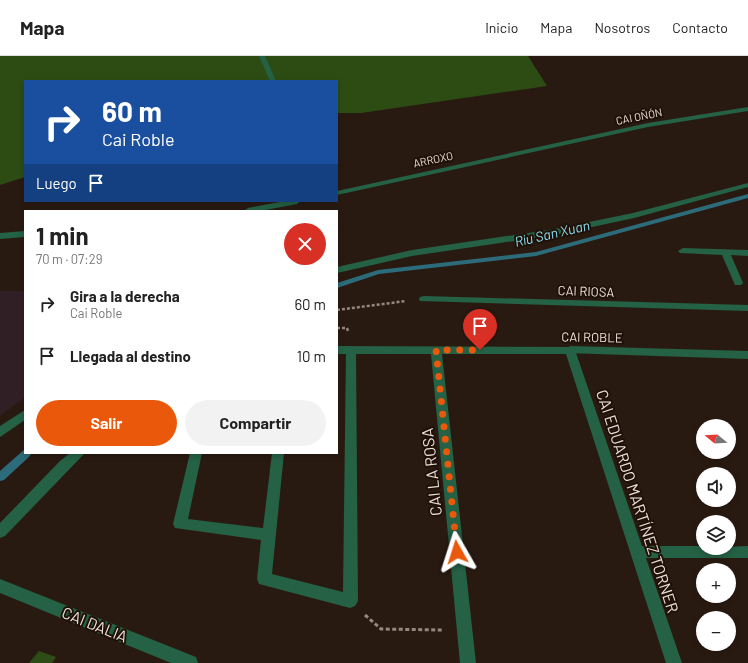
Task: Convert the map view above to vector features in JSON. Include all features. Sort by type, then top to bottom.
[{"type":"street","points":[[262,56],[273,80]]},
{"type":"street","name":"CAI OÑÓN","points":[[535,149],[648,125],[748,109]]},
{"type":"street","name":"ARROXO","points":[[339,191],[535,149]]},
{"type":"street","points":[[338,270],[412,253],[555,232],[634,215],[748,185]]},
{"type":"street","points":[[253,210],[292,202]]},
{"type":"street","points":[[0,236],[24,234]]},
{"type":"street","points":[[683,251],[748,253]]},
{"type":"street","points":[[725,252],[738,283]]},
{"type":"street","name":"CAI RIOSA","points":[[424,299],[748,308]]},
{"type":"street","name":"CAI ROBLE","points":[[338,350],[570,350],[748,355]]},
{"type":"street","points":[[278,454],[264,579],[350,602],[357,350]]},
{"type":"street","name":"CAI LA ROSA","points":[[436,350],[468,663]]},
{"type":"street","name":"CAI EDUARDO MARTÍNEZ TORNER","points":[[570,350],[674,663]]},
{"type":"street","points":[[0,432],[24,415]]},
{"type":"street","points":[[0,532],[65,464],[78,454]]},
{"type":"street","points":[[196,454],[180,524],[269,535]]},
{"type":"street","points":[[637,552],[748,552]]},
{"type":"street","name":"CAI DALIA","points":[[0,586],[190,663]]},
{"type":"path","points":[[338,310],[424,299]]},
{"type":"path","points":[[338,328],[347,328]]},
{"type":"path","points":[[350,602],[381,630],[465,631]]},
{"type":"shaded area","points":[[0,291],[24,291],[24,398],[0,416]]},
{"type":"green space","points":[[0,56],[528,56],[547,86],[361,113],[338,113],[338,80],[24,80],[24,177],[0,185]]},
{"type":"green space","points":[[39,651],[56,657],[52,663],[29,663]]},
{"type":"waterway","name":"Ríu San Xuan","points":[[338,286],[378,272],[536,254],[748,196]]},
{"type":"waterway","name":"Ríu San Xuan","points":[[0,477],[25,454]]},
{"type":"route","points":[[457,552],[436,350],[480,350]]}]
